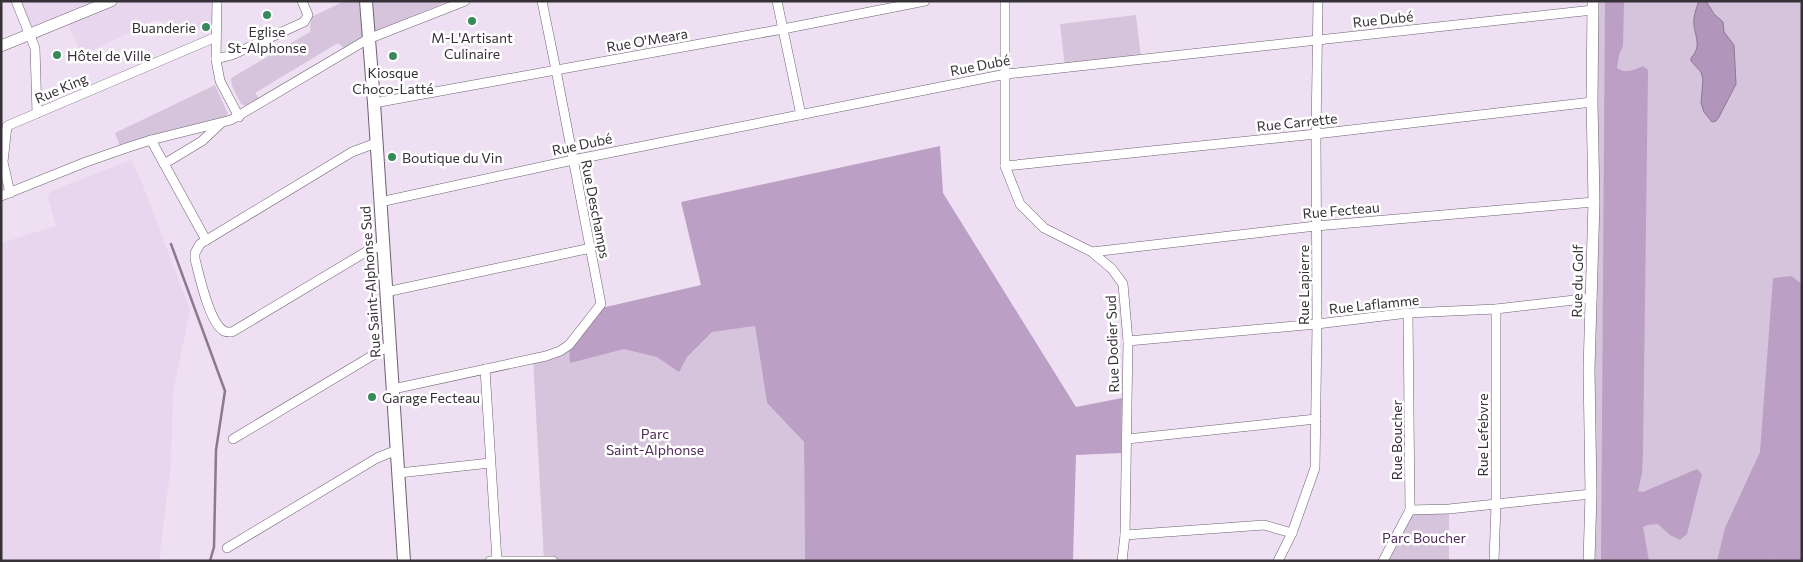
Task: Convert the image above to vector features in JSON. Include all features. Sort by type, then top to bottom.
[{"type":"main road","name":"Rue Saint-Alphonse Sud","points":[[366,1],[404,561]]},
{"type":"street","points":[[16,1],[35,48],[37,113]]},
{"type":"street","points":[[1,46],[112,1]]},
{"type":"street","points":[[217,1],[216,58],[220,81],[239,117]]},
{"type":"street","points":[[216,58],[232,55],[304,22],[308,15],[302,1]]},
{"type":"street","points":[[6,195],[86,162],[151,140],[239,117],[368,39],[465,1]]},
{"type":"street","name":"Rue Deschamps","points":[[485,369],[546,356],[560,351],[570,345],[601,304],[542,1]]},
{"type":"street","points":[[777,1],[801,115]]},
{"type":"street","name":"Rue O'Meara","points":[[374,103],[783,29],[925,1]]},
{"type":"street","name":"Rue Dodier Sud","points":[[1005,1],[1005,166],[1020,204],[1044,228],[1092,252],[1112,269],[1123,284],[1128,340],[1125,535],[1122,561]]},
{"type":"street","name":"Rue Lapierre","points":[[1278,561],[1292,533],[1315,468],[1318,1]]},
{"type":"street","name":"Rue Dubé","points":[[380,202],[573,160],[1006,74],[1317,40],[1593,6]]},
{"type":"street","name":"Rue du Golf","points":[[1589,561],[1591,494],[1589,369],[1594,202],[1593,6]]},
{"type":"street","name":"Rue King","points":[[6,195],[3,162],[7,126],[216,37]]},
{"type":"street","name":"Rue Carrette","points":[[1005,166],[1316,134],[1592,102]]},
{"type":"street","points":[[164,164],[202,141],[221,123]]},
{"type":"street","points":[[151,140],[206,240]]},
{"type":"street","points":[[376,143],[352,152],[206,240],[197,248],[195,258],[208,306],[224,331],[232,332],[369,250],[383,246]]},
{"type":"street","name":"Rue Fecteau","points":[[1092,252],[1316,226],[1594,202]]},
{"type":"street","points":[[386,292],[590,248]]},
{"type":"street","name":"Rue Laflamme","points":[[1128,340],[1317,324],[1408,313],[1496,309],[1592,298]]},
{"type":"street","name":"Rue Lefebvre","points":[[1494,561],[1496,504],[1496,309]]},
{"type":"street","name":"Rue Boucher","points":[[1383,561],[1410,510],[1408,313]]},
{"type":"street","points":[[234,438],[390,345]]},
{"type":"street","points":[[393,388],[485,369],[497,561]]},
{"type":"street","points":[[1127,439],[1316,420]]},
{"type":"street","points":[[227,548],[377,458],[397,450]]},
{"type":"street","points":[[399,472],[490,463]]},
{"type":"street","points":[[1410,510],[1449,509],[1591,494]]},
{"type":"street","points":[[1125,535],[1264,525],[1292,533]]},
{"type":"street","points":[[490,561],[553,561]]},
{"type":"shaded area","points":[[18,1],[214,1],[213,32],[156,20],[82,55],[68,25],[36,39]]},
{"type":"shaded area","points":[[1605,1],[1624,2],[1623,46],[1617,68],[1627,71],[1643,66],[1648,70],[1643,453],[1642,473],[1638,491],[1643,492],[1697,469],[1702,474],[1687,534],[1680,540],[1670,535],[1658,524],[1643,527],[1649,561],[1601,561]]},
{"type":"shaded area","points":[[1699,1],[1706,1],[1714,14],[1723,22],[1724,32],[1734,45],[1736,84],[1719,117],[1716,121],[1712,122],[1704,112],[1701,103],[1703,79],[1701,72],[1691,61],[1697,48],[1694,18]]},
{"type":"shaded area","points":[[940,146],[943,193],[1076,407],[1122,398],[1121,453],[1076,455],[1073,561],[805,561],[804,442],[767,403],[755,326],[712,332],[687,357],[679,372],[657,357],[624,349],[570,363],[569,345],[597,309],[701,285],[681,202]]},
{"type":"shaded area","points":[[131,160],[142,183],[190,310],[173,392],[171,464],[159,561],[1,561],[1,243],[56,226],[48,197],[51,191]]},
{"type":"shaded area","points":[[1791,276],[1802,284],[1802,561],[1775,561],[1771,559],[1766,561],[1717,561],[1725,528],[1760,452],[1773,278]]},
{"type":"green space","points":[[345,1],[359,1],[362,37],[344,48],[338,43],[255,93],[259,98],[246,106],[241,104],[232,86],[231,78],[310,32],[311,17]]},
{"type":"green space","points":[[373,1],[449,1],[375,31]]},
{"type":"green space","points":[[1593,1],[1802,1],[1802,561],[1589,561]]},
{"type":"green space","points":[[1136,15],[1141,58],[1065,67],[1060,24]]},
{"type":"green space","points":[[215,85],[228,114],[226,118],[120,146],[115,133]]},
{"type":"green space","name":"Parc Saint-Alphonse","points":[[755,326],[767,403],[804,442],[805,561],[544,560],[533,358],[560,351]]},
{"type":"green space","name":"Parc Boucher","points":[[1449,509],[1449,561],[1383,561],[1410,510]]},
{"type":"waterway","points":[[171,244],[225,391],[216,450],[214,547],[210,561]]},
{"type":"place","name":"Eglise St-Alphonse","points":[[267,15]]},
{"type":"place","name":"M-L'Artisant Culinaire","points":[[472,21]]},
{"type":"place","name":"Buanderie","points":[[206,27]]},
{"type":"place","name":"Hôtel de Ville","points":[[57,55]]},
{"type":"place","name":"Kiosque Choco-Latté","points":[[393,56]]},
{"type":"place","name":"Boutique du Vin","points":[[392,157]]},
{"type":"place","name":"Garage Fecteau","points":[[372,397]]}]
